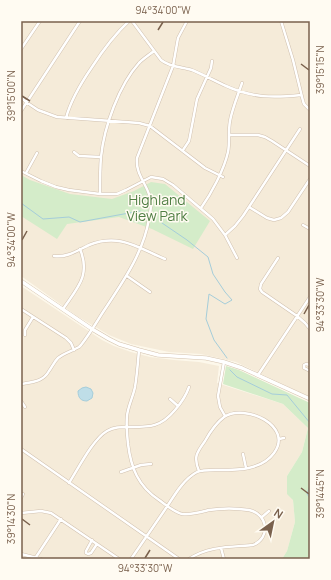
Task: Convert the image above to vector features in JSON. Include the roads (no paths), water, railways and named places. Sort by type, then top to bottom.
[{"type":"main road","points":[[21,281],[108,339],[158,355],[206,358],[224,362],[242,368],[310,400]]},
{"type":"street","points":[[21,49],[40,21]]},
{"type":"street","points":[[21,111],[80,21]]},
{"type":"street","points":[[66,118],[70,105],[82,82],[108,42],[130,21],[164,63],[191,70],[239,91],[262,97],[301,95]]},
{"type":"street","points":[[21,384],[36,382],[42,379],[57,360],[81,345],[127,276],[140,248],[147,232],[151,204],[150,194],[137,168],[137,158],[173,66],[178,38],[187,21]]},
{"type":"street","points":[[281,21],[293,60],[301,95],[304,104],[310,110]]},
{"type":"street","points":[[100,194],[101,157],[108,121],[120,94],[133,71],[142,60],[154,51]]},
{"type":"street","points":[[183,150],[190,136],[197,99],[211,68],[212,61]]},
{"type":"street","points":[[201,208],[210,196],[228,151],[230,118],[242,83]]},
{"type":"street","points":[[21,97],[26,102],[45,113],[57,117],[139,123],[150,126],[205,168],[223,177]]},
{"type":"street","points":[[225,235],[235,226],[249,207],[300,129]]},
{"type":"street","points":[[229,135],[261,136],[272,141],[310,166]]},
{"type":"street","points":[[74,152],[79,156],[101,157]]},
{"type":"street","points":[[26,173],[36,153]]},
{"type":"street","points":[[21,171],[46,183],[69,190],[100,194],[117,194],[151,177],[163,179],[173,185],[213,219],[225,235],[237,258]]},
{"type":"street","points":[[249,207],[267,218],[274,220],[281,218],[288,212],[310,179]]},
{"type":"street","points":[[303,225],[310,229]]},
{"type":"street","points":[[54,256],[63,256],[99,242],[117,240],[126,242],[165,259]]},
{"type":"street","points":[[63,310],[83,277],[84,264],[80,249]]},
{"type":"street","points":[[278,258],[261,284],[260,289],[262,292],[297,316],[310,329]]},
{"type":"street","points":[[127,276],[150,292]]},
{"type":"street","points":[[258,376],[310,297]]},
{"type":"street","points":[[21,309],[69,341],[74,350]]},
{"type":"street","points":[[25,335],[25,330],[33,317]]},
{"type":"street","points":[[139,350],[134,388],[128,411],[126,427],[133,468],[144,488],[176,512],[181,514],[191,514],[211,510],[249,510],[258,514],[264,521],[264,535],[260,541],[253,545],[230,546],[206,551],[189,559]]},
{"type":"street","points":[[224,362],[218,400],[225,416]]},
{"type":"street","points":[[310,365],[306,364],[304,366],[304,368],[310,372]]},
{"type":"street","points":[[69,483],[95,442],[106,431],[113,428],[151,426],[160,424],[178,406],[189,387]]},
{"type":"street","points":[[170,400],[178,406]]},
{"type":"street","points":[[21,401],[25,407]]},
{"type":"street","points":[[131,559],[189,478],[199,471],[246,468],[259,465],[269,458],[276,450],[279,438],[276,431],[272,425],[250,413],[225,416],[214,427],[198,451],[196,460],[199,471]]},
{"type":"street","points":[[279,438],[284,438]]},
{"type":"street","points":[[21,449],[179,559]]},
{"type":"street","points":[[243,454],[246,468]]},
{"type":"street","points":[[121,472],[141,464],[151,464]]},
{"type":"street","points":[[21,498],[23,494]]},
{"type":"street","points":[[21,513],[45,511],[55,515],[119,559]]},
{"type":"street","points":[[262,517],[269,511]]},
{"type":"street","points":[[35,558],[61,519]]},
{"type":"street","points":[[92,540],[86,553],[91,553],[97,544]]},
{"type":"street","points":[[221,548],[224,559]]},
{"type":"street","points":[[21,554],[42,559]]},
{"type":"water","points":[[86,387],[91,389],[93,393],[92,398],[87,401],[80,399],[78,393],[78,391],[82,388]]},
{"type":"waterway","points":[[21,203],[43,219],[69,217],[80,222],[140,211]]},
{"type":"waterway","points":[[162,223],[208,257],[213,274],[232,300],[225,304],[209,294],[206,319],[214,340],[227,358]]},
{"type":"waterway","points":[[230,370],[237,377],[272,394],[287,395],[310,423]]},
{"type":"waterway","points":[[310,485],[307,494],[310,498]]},
{"type":"park label","name":"Highland View Park","points":[[157,208]]}]
